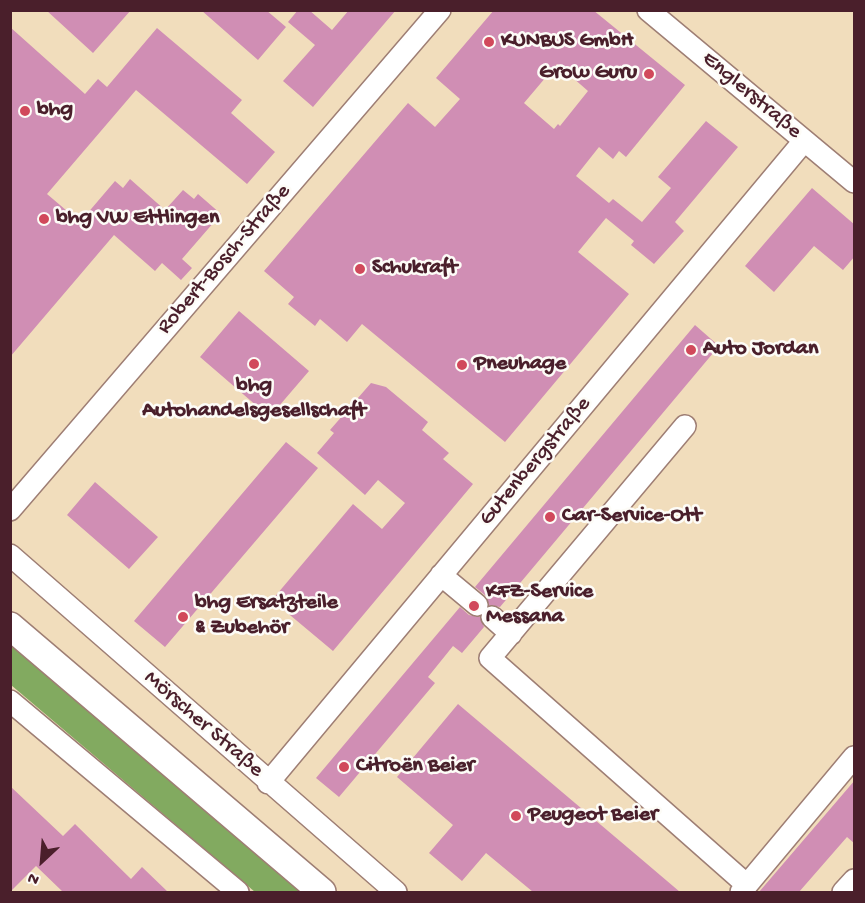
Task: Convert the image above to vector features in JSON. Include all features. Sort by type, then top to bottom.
[{"type":"main road","points":[[10,626],[322,892]]},
{"type":"street","name":"Robert-Bosch-Straße","points":[[15,505],[440,10]]},
{"type":"street","name":"Englerstraße","points":[[648,10],[855,182]]},
{"type":"street","name":"Gutenbergstraße","points":[[268,783],[804,141]]},
{"type":"street","points":[[685,426],[490,658],[744,889],[855,757]]},
{"type":"street","name":"Mörscher Straße","points":[[10,555],[268,783],[396,892]]},
{"type":"street","points":[[441,575],[511,634]]},
{"type":"street","points":[[10,701],[238,892]]},
{"type":"street","points":[[843,892],[855,880]]},
{"type":"green space","points":[[10,639],[307,892],[255,892],[11,685]]},
{"type":"building","points":[[46,10],[131,10],[93,53]]},
{"type":"building","points":[[201,10],[266,10],[286,27],[258,60]]},
{"type":"building","points":[[298,10],[309,10],[332,30],[349,10],[396,10],[313,107],[283,81],[315,45],[288,22]]},
{"type":"building","points":[[494,10],[593,10],[685,85],[626,157],[619,151],[613,159],[599,147],[576,176],[609,203],[613,199],[642,222],[671,188],[658,177],[706,121],[738,147],[675,222],[684,231],[654,264],[631,245],[634,241],[606,218],[578,252],[629,294],[505,442],[362,324],[347,342],[320,319],[315,326],[288,304],[294,297],[264,271],[408,103],[435,127],[460,99],[436,78]],"holes":[[[557,64],[588,91],[560,126],[558,124],[554,129],[524,103]]]},
{"type":"building","points":[[10,27],[85,94],[98,79],[107,87],[157,28],[242,100],[231,113],[275,152],[247,184],[136,90],[47,194],[80,222],[115,181],[123,188],[130,179],[165,210],[183,190],[194,199],[198,194],[221,214],[182,259],[192,268],[181,280],[162,263],[155,271],[114,235],[10,357]]},
{"type":"building","points":[[812,188],[855,225],[855,256],[843,270],[814,246],[774,292],[745,266]]},
{"type":"building","name":"bhg Autohandelsgesellschaft","points":[[239,311],[309,371],[273,413],[262,403],[258,407],[200,357]]},
{"type":"building","points":[[695,325],[719,346],[500,607],[489,605],[486,596],[475,587]]},
{"type":"building","points":[[371,383],[386,387],[428,422],[422,430],[449,453],[443,459],[473,484],[333,651],[272,600],[353,504],[382,529],[405,503],[378,480],[365,495],[317,453],[334,433],[330,430]]},
{"type":"building","points":[[286,442],[318,468],[165,647],[134,621]]},
{"type":"building","points":[[95,482],[158,537],[129,569],[67,515]]},
{"type":"building","points":[[460,607],[469,615],[480,617],[484,627],[462,653],[453,646],[428,677],[435,683],[339,797],[316,778]]},
{"type":"building","points":[[458,704],[680,892],[533,892],[486,853],[462,881],[429,853],[453,825],[397,777]]},
{"type":"building","points":[[855,780],[855,844],[847,837],[799,892],[759,892]]},
{"type":"building","points":[[10,786],[63,836],[75,824],[131,879],[142,867],[168,892],[63,892],[36,866],[10,892]]},
{"type":"place","name":"KUNBUS GmbH","points":[[489,42]]},
{"type":"place","name":"Grow Guru","points":[[649,74]]},
{"type":"place","name":"bhg","points":[[25,111]]},
{"type":"place","name":"bhg VW Ettlingen","points":[[44,219]]},
{"type":"place","name":"Schukraft","points":[[360,269]]},
{"type":"place","name":"Auto Jordan","points":[[691,350]]},
{"type":"place","name":"bhg Autohandelsgesellschaft","points":[[254,364]]},
{"type":"place","name":"Pneuhage","points":[[462,365]]},
{"type":"place","name":"Car-Service-Ott","points":[[550,517]]},
{"type":"place","name":"KFZ-Service Messana","points":[[474,606]]},
{"type":"place","name":"bhg Ersatzteile & Zubehör","points":[[183,617]]},
{"type":"place","name":"Citroën Beier","points":[[344,767]]},
{"type":"place","name":"Peugeot Beier","points":[[516,816]]}]
